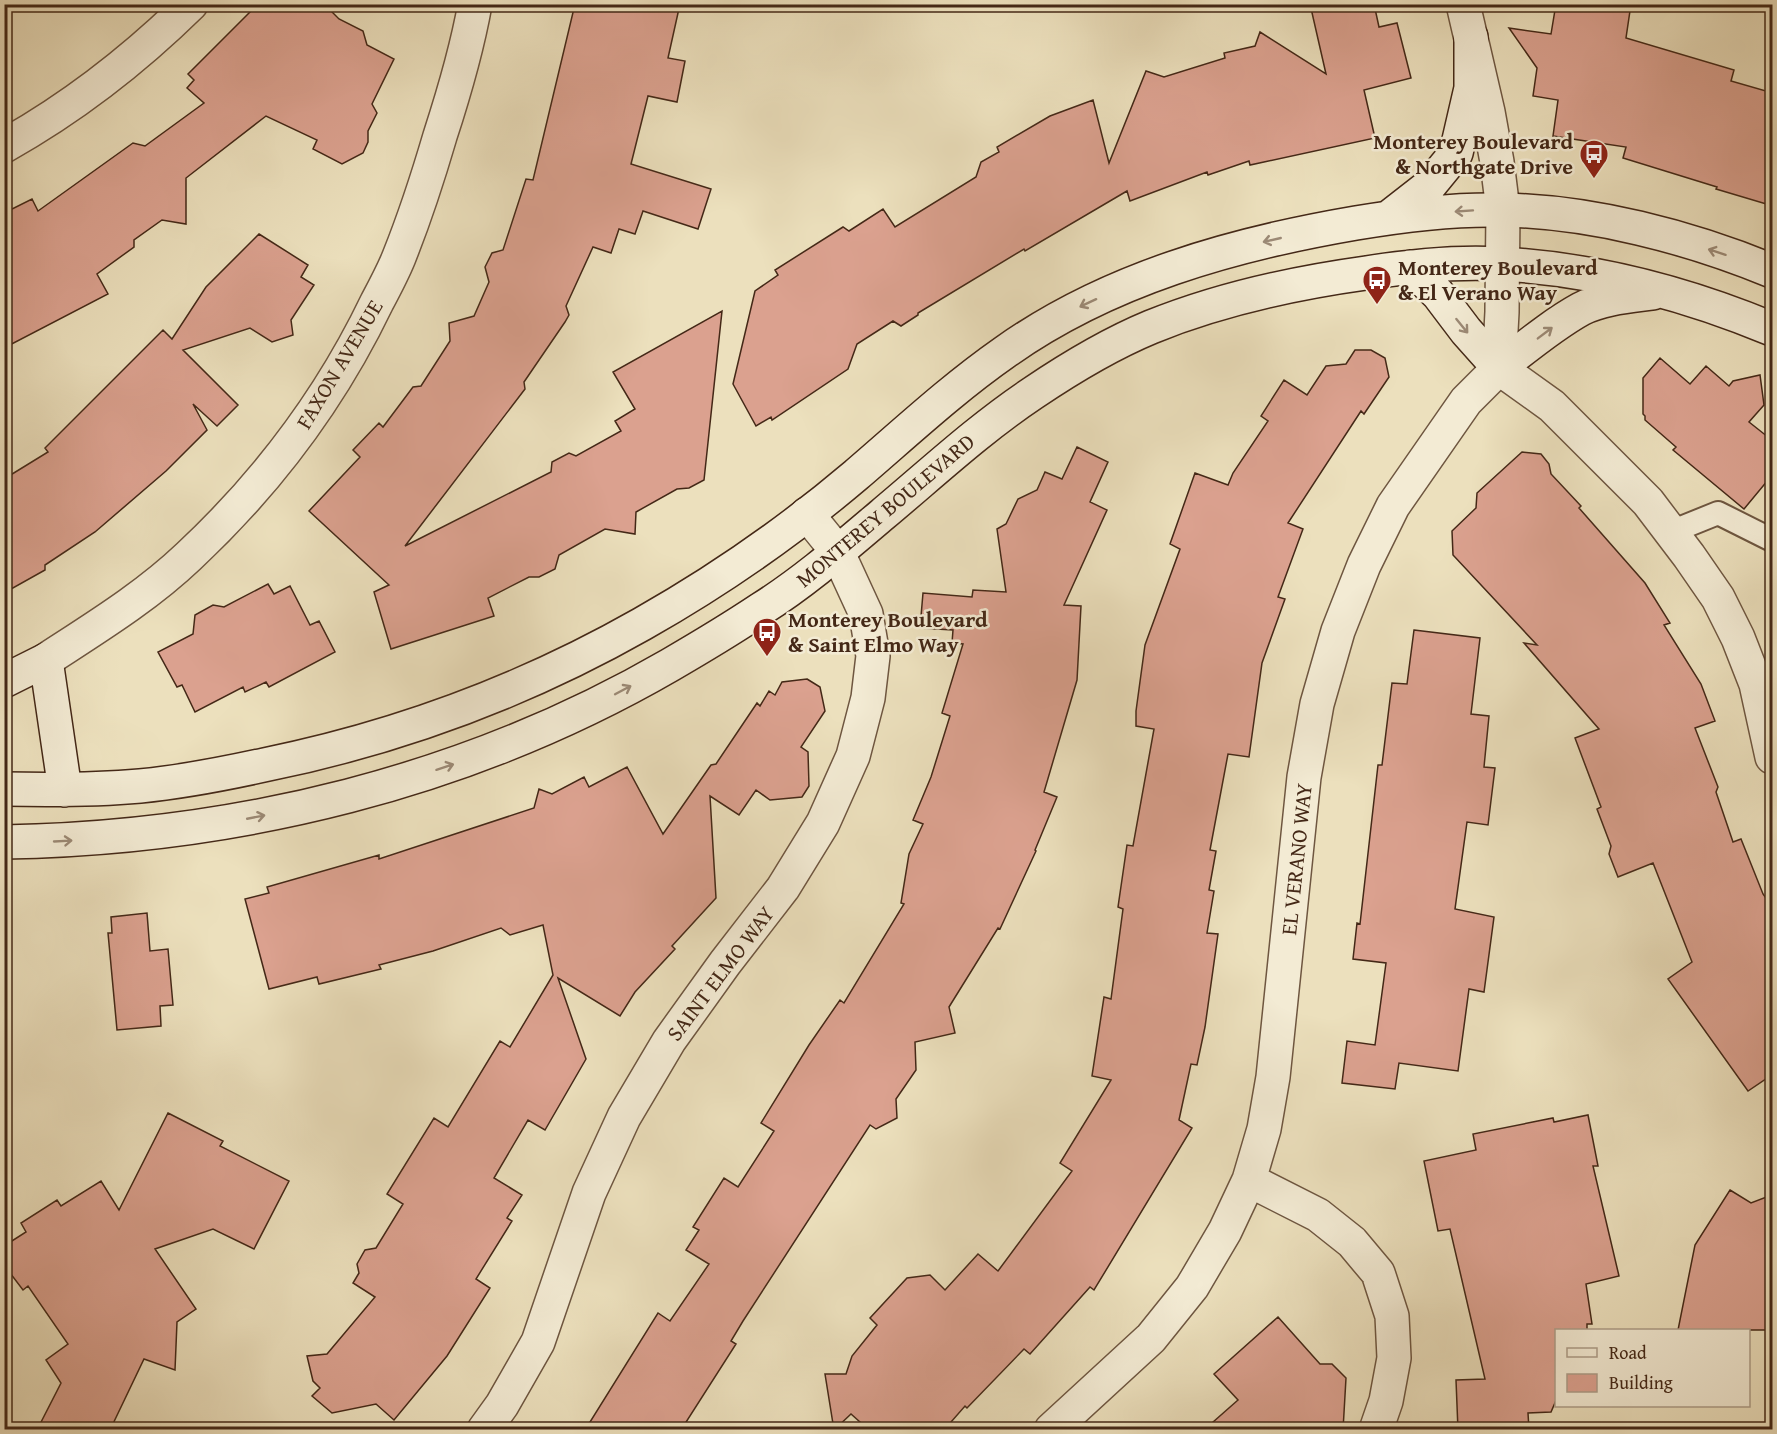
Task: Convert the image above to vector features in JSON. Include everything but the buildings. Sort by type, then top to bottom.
[{"type":"main road","points":[[4,146],[36,128],[106,77],[171,24],[191,4]]},
{"type":"main road","points":[[1463,4],[1492,132],[1503,210],[1502,312],[1498,368]]},
{"type":"main road","name":"FAXON AVENUE","points":[[4,681],[46,660],[139,598],[188,558],[230,516],[280,459],[321,403],[359,339],[398,259],[453,96],[471,7]]},
{"type":"main road","points":[[1388,218],[1429,186],[1456,153],[1471,88],[1471,37]]},
{"type":"main road","name":"MONTEREY BOULEVARD","points":[[4,789],[65,790],[141,786],[211,776],[357,744],[434,720],[506,692],[572,662],[644,623],[744,560],[855,476],[954,390],[1008,350],[1068,312],[1132,283],[1256,243],[1388,218],[1503,210],[1576,216],[1623,225],[1689,243],[1773,271]]},
{"type":"main road","name":"MONTEREY BOULEVARD","points":[[4,842],[65,841],[145,834],[219,824],[297,809],[371,790],[450,765],[536,732],[668,666],[763,608],[837,551],[982,430],[1034,392],[1093,356],[1150,328],[1205,308],[1327,278],[1445,263],[1502,264],[1612,278],[1733,312],[1773,329]]},
{"type":"main road","points":[[1410,267],[1438,294],[1498,368],[1552,406],[1648,502],[1671,532],[1718,598],[1738,638],[1756,684],[1773,757]]},
{"type":"main road","name":"EL VERANO WAY","points":[[1051,1430],[1150,1338],[1192,1287],[1225,1231],[1249,1180],[1264,1129],[1273,1077],[1304,777],[1317,704],[1338,631],[1364,565],[1393,506],[1466,400],[1498,368],[1556,324],[1583,308],[1620,298],[1664,291]]},
{"type":"main road","name":"SAINT ELMO WAY","points":[[484,1430],[502,1405],[538,1342],[589,1193],[624,1117],[669,1041],[783,888],[823,823],[853,756],[868,698],[873,656],[866,614],[837,551],[807,514]]},
{"type":"main road","points":[[46,660],[65,790]]},
{"type":"main road","points":[[1249,1180],[1318,1215],[1352,1242],[1378,1273],[1392,1316],[1395,1358],[1386,1401],[1376,1430]]},
{"type":"lane","points":[[1671,532],[1718,513],[1773,540]]},
{"type":"place","name":"Monterey Boulevard & Northgate Drive","points":[[1594,180]]},
{"type":"place","name":"Monterey Boulevard & El Verano Way","points":[[1377,306]]},
{"type":"place","name":"Monterey Boulevard & Saint Elmo Way","points":[[767,658]]}]
